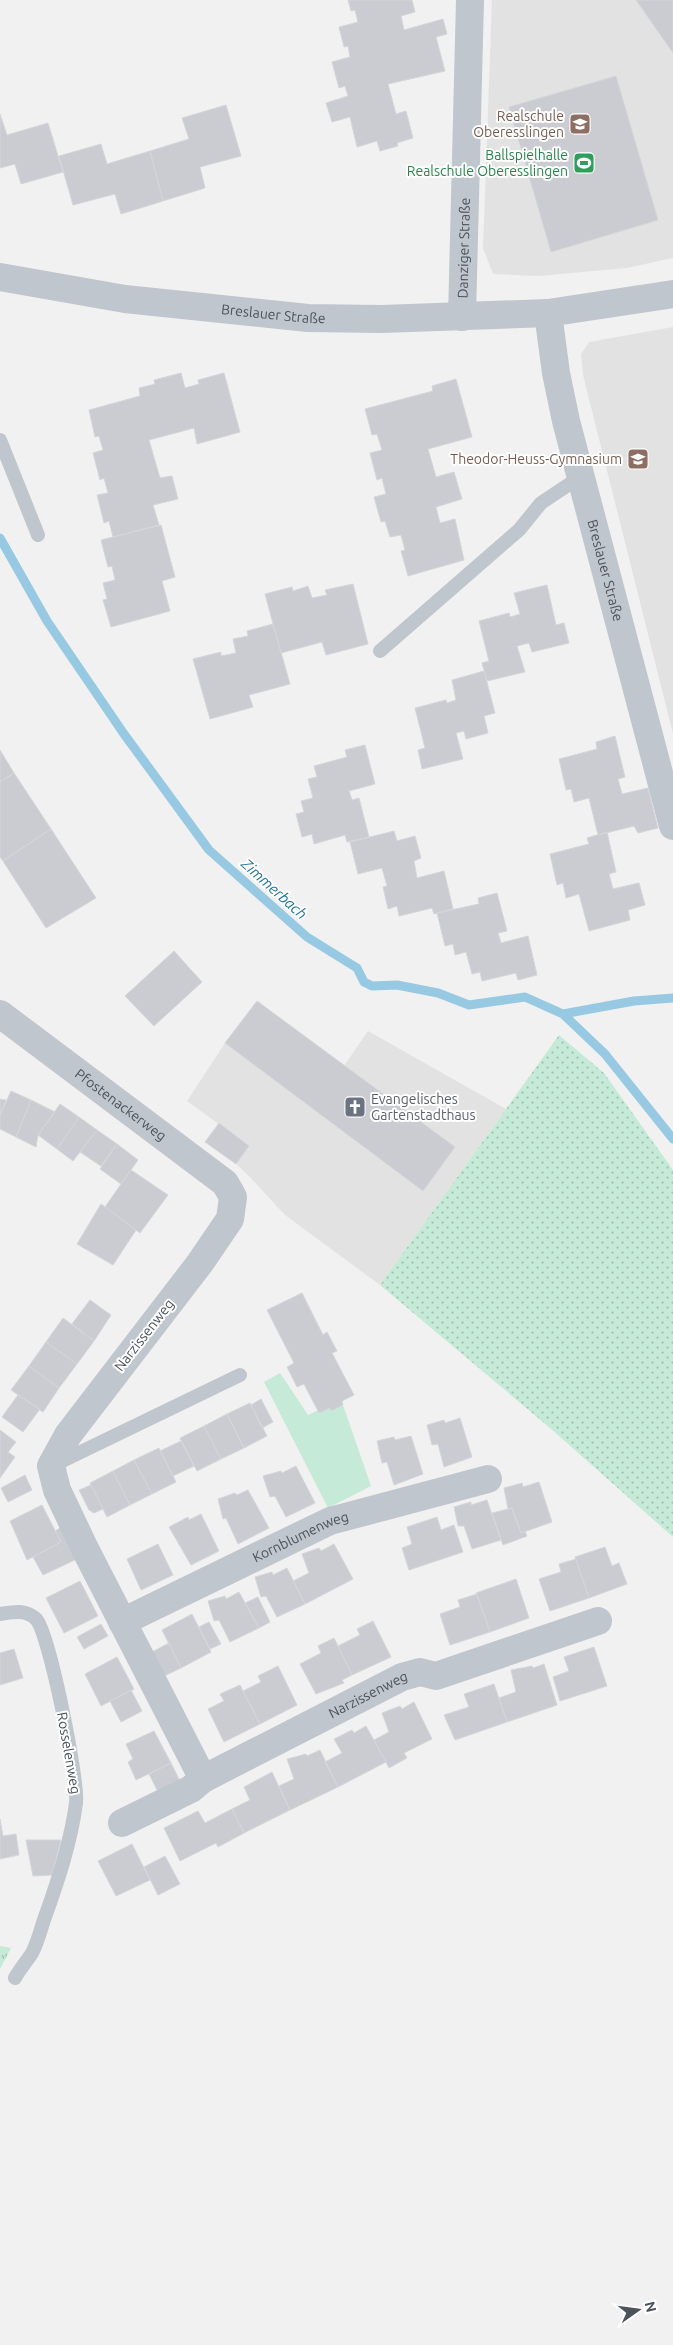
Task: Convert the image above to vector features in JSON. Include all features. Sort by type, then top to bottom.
[{"type":"street","name":"Danziger Straße","points":[[462,317],[470,0]]},
{"type":"street","name":"Breslauer Straße","points":[[0,277],[125,299],[308,318],[382,319],[548,313],[673,294]]},
{"type":"street","name":"Breslauer Straße","points":[[548,313],[556,374],[580,477],[673,826]]},
{"type":"street","name":"Pfostenackerweg","points":[[0,1014],[225,1184],[230,1190],[234,1203]]},
{"type":"street","name":"Narzissenweg","points":[[51,1466],[68,1434],[200,1263],[230,1219],[234,1203]]},
{"type":"street","points":[[51,1466],[57,1490],[122,1622],[203,1779]]},
{"type":"street","name":"Kornblumenweg","points":[[122,1622],[330,1522],[488,1479]]},
{"type":"street","name":"Narzissenweg","points":[[122,1823],[191,1789],[203,1779],[402,1678],[420,1672],[436,1676],[598,1621]]},
{"type":"lane","points":[[0,440],[38,535]]},
{"type":"lane","points":[[380,651],[519,530],[541,503],[580,477]]},
{"type":"lane","points":[[51,1466],[240,1375]]},
{"type":"lane","name":"Rosselenweg","points":[[0,1614],[15,1611],[26,1612],[36,1619],[42,1630],[59,1698],[76,1787],[74,1819],[56,1887],[32,1952],[15,1978]]},
{"type":"shaded area","name":"Realschule Oberesslingen","points":[[492,0],[673,0],[673,258],[627,268],[539,276],[493,274],[483,248]]},
{"type":"shaded area","name":"Theodor-Heuss-Gymnasium","points":[[673,327],[673,734],[583,375],[581,354],[589,342]]},
{"type":"shaded area","points":[[257,1001],[344,1066],[368,1031],[506,1109],[380,1285],[285,1215],[236,1164],[249,1146],[187,1101],[225,1043]]},
{"type":"green space","points":[[559,1035],[604,1073],[673,1170],[673,1537],[550,1428],[380,1285]]},
{"type":"green space","points":[[280,1373],[308,1415],[318,1410],[319,1413],[330,1408],[331,1411],[343,1405],[371,1486],[328,1508],[264,1382]]},
{"type":"green space","points":[[0,1946],[11,1948],[0,1969]]},
{"type":"building","points":[[348,0],[412,0],[415,12],[401,16],[404,30],[443,19],[447,34],[436,37],[445,71],[388,84],[396,114],[406,111],[413,138],[397,143],[398,146],[380,151],[377,141],[357,147],[350,117],[332,122],[326,103],[348,96],[345,86],[339,88],[332,62],[350,57],[348,46],[344,47],[339,27],[358,22],[355,10],[351,11]]},
{"type":"building","points":[[636,0],[673,0],[673,53]]},
{"type":"building","name":"Ballspielhalle Realschule Oberesslingen","points":[[616,76],[658,220],[551,252],[509,107]]},
{"type":"building","points":[[226,105],[241,156],[200,167],[205,188],[163,201],[150,151],[189,139],[182,118]]},
{"type":"building","points":[[0,114],[7,135],[48,123],[63,172],[21,184],[15,164],[0,168]]},
{"type":"building","points":[[101,144],[107,164],[150,151],[163,201],[121,214],[115,194],[73,205],[59,156]]},
{"type":"building","points":[[181,373],[185,388],[199,384],[198,380],[224,373],[240,432],[197,444],[194,428],[149,440],[160,478],[172,476],[178,499],[153,505],[159,525],[113,537],[109,521],[104,523],[97,495],[108,493],[104,478],[100,480],[93,453],[103,450],[99,436],[95,437],[89,410],[140,396],[139,388],[155,384],[154,380]]},
{"type":"building","points":[[456,379],[472,437],[428,449],[436,477],[454,472],[462,499],[436,507],[440,523],[455,519],[464,560],[408,576],[401,551],[405,550],[401,535],[390,537],[385,521],[381,522],[374,497],[386,494],[382,478],[377,480],[370,453],[382,450],[377,434],[372,435],[365,409],[433,391],[432,386]]},
{"type":"building","points":[[161,525],[175,577],[162,581],[170,611],[111,627],[103,600],[107,599],[103,583],[115,580],[112,566],[108,567],[101,540]]},
{"type":"building","points":[[353,584],[368,644],[326,655],[322,642],[281,653],[265,594],[292,587],[293,591],[308,586],[312,598],[327,595],[325,590]]},
{"type":"building","points":[[547,585],[556,625],[564,623],[569,643],[532,652],[529,643],[517,646],[525,672],[487,681],[482,663],[489,661],[479,621],[509,613],[510,617],[520,614],[514,593]]},
{"type":"building","points":[[273,624],[290,684],[249,695],[253,707],[210,719],[193,659],[221,652],[221,656],[236,653],[233,639],[248,636],[247,631]]},
{"type":"building","points":[[484,671],[495,713],[484,716],[488,733],[466,739],[464,731],[456,733],[463,759],[422,769],[418,750],[425,748],[415,708],[446,700],[447,703],[456,700],[452,680]]},
{"type":"building","points":[[615,736],[625,777],[618,779],[622,794],[648,788],[658,828],[638,833],[634,826],[598,835],[589,798],[574,802],[571,789],[566,790],[559,759],[597,749],[596,742]]},
{"type":"building","points":[[365,745],[375,784],[349,791],[352,800],[359,798],[369,837],[347,842],[345,835],[314,844],[312,834],[302,837],[296,814],[304,812],[301,801],[313,798],[308,779],[317,777],[314,766],[347,757],[345,750]]},
{"type":"building","points":[[0,750],[14,773],[0,782]]},
{"type":"building","points":[[14,773],[51,829],[3,861],[0,857],[0,782]]},
{"type":"building","points":[[51,829],[96,898],[46,928],[3,861]]},
{"type":"building","points":[[394,831],[397,841],[415,836],[421,858],[414,861],[417,878],[444,871],[453,909],[434,914],[432,908],[399,916],[397,906],[388,909],[383,887],[387,886],[382,868],[358,874],[350,842]]},
{"type":"building","points":[[607,832],[616,872],[609,874],[613,889],[639,883],[645,905],[628,910],[630,920],[589,931],[579,894],[566,898],[563,883],[557,885],[550,854],[589,844],[587,838]]},
{"type":"building","points":[[497,893],[507,931],[498,933],[501,943],[528,936],[537,975],[518,980],[516,973],[482,981],[480,972],[472,974],[466,952],[455,955],[453,944],[445,946],[437,913],[479,904],[478,898]]},
{"type":"building","points":[[174,951],[202,982],[154,1026],[125,996]]},
{"type":"building","name":"Evangelisches Gartenstadthaus","points":[[257,1001],[455,1147],[423,1191],[225,1043]]},
{"type":"building","points":[[11,1091],[31,1100],[16,1137],[0,1129],[0,1115]]},
{"type":"building","points":[[0,1099],[6,1100],[0,1115]]},
{"type":"building","points":[[31,1100],[55,1112],[38,1135],[36,1147],[16,1137]]},
{"type":"building","points":[[60,1104],[79,1117],[57,1149],[38,1135]]},
{"type":"building","points":[[79,1117],[97,1130],[73,1161],[57,1149]]},
{"type":"building","points":[[219,1123],[249,1146],[236,1164],[205,1142]]},
{"type":"building","points":[[97,1130],[117,1144],[101,1166],[80,1152]]},
{"type":"building","points":[[117,1144],[138,1160],[121,1184],[100,1169]]},
{"type":"building","points":[[131,1170],[168,1195],[140,1233],[105,1207]]},
{"type":"building","points":[[101,1204],[136,1230],[113,1265],[77,1244]]},
{"type":"building","points":[[302,1293],[323,1335],[327,1332],[337,1351],[332,1353],[354,1395],[342,1401],[343,1405],[331,1411],[330,1408],[319,1413],[304,1384],[297,1387],[287,1367],[294,1363],[267,1310]]},
{"type":"building","points":[[90,1300],[111,1315],[94,1341],[72,1324]]},
{"type":"building","points":[[63,1318],[94,1341],[77,1364],[46,1342]]},
{"type":"building","points":[[46,1342],[77,1364],[59,1388],[29,1366]]},
{"type":"building","points":[[29,1366],[59,1388],[43,1412],[11,1390]]},
{"type":"building","points":[[18,1395],[40,1409],[23,1432],[2,1417]]},
{"type":"building","points":[[261,1399],[273,1422],[262,1428],[251,1405]]},
{"type":"building","points":[[250,1403],[267,1436],[244,1448],[227,1414]]},
{"type":"building","points":[[227,1414],[244,1448],[221,1459],[204,1426]]},
{"type":"building","points":[[460,1418],[472,1457],[444,1467],[438,1444],[432,1445],[427,1425],[444,1420],[445,1423]]},
{"type":"building","points":[[204,1426],[221,1459],[197,1471],[180,1438]]},
{"type":"building","points":[[0,1430],[16,1442],[8,1452],[15,1457],[0,1478]]},
{"type":"building","points":[[411,1436],[423,1474],[394,1485],[387,1462],[382,1463],[377,1441],[394,1437],[395,1440]]},
{"type":"building","points":[[181,1441],[194,1466],[173,1476],[160,1451]]},
{"type":"building","points":[[159,1448],[176,1482],[152,1494],[134,1460]]},
{"type":"building","points":[[134,1460],[152,1494],[130,1505],[113,1471]]},
{"type":"building","points":[[296,1466],[315,1503],[286,1517],[275,1496],[270,1497],[263,1476],[281,1471],[282,1473]]},
{"type":"building","points":[[113,1471],[130,1505],[107,1517],[90,1483]]},
{"type":"building","points":[[25,1475],[32,1490],[8,1502],[1,1488]]},
{"type":"building","points":[[539,1482],[552,1522],[521,1533],[512,1508],[508,1509],[504,1488],[522,1483],[523,1487]]},
{"type":"building","points":[[91,1485],[103,1509],[94,1513],[89,1510],[79,1490]]},
{"type":"building","points":[[248,1490],[269,1528],[238,1544],[226,1518],[223,1519],[218,1499],[235,1493],[237,1495]]},
{"type":"building","points":[[487,1500],[501,1540],[472,1549],[464,1526],[458,1526],[454,1507],[471,1502],[471,1505]]},
{"type":"building","points":[[42,1505],[61,1542],[27,1560],[10,1521]]},
{"type":"building","points":[[512,1508],[521,1533],[525,1531],[527,1536],[503,1545],[492,1513]]},
{"type":"building","points":[[201,1514],[219,1551],[191,1565],[169,1527],[188,1517],[189,1520]]},
{"type":"building","points":[[437,1517],[441,1530],[454,1525],[463,1552],[409,1570],[402,1548],[412,1544],[407,1527]]},
{"type":"building","points":[[60,1528],[77,1559],[43,1575],[33,1557],[61,1542],[55,1531]]},
{"type":"building","points":[[158,1544],[173,1575],[141,1590],[127,1559]]},
{"type":"building","points":[[334,1544],[353,1579],[305,1604],[293,1581],[309,1573],[302,1554],[319,1548],[321,1551]]},
{"type":"building","points":[[605,1547],[612,1566],[619,1563],[627,1584],[589,1598],[575,1557]]},
{"type":"building","points":[[576,1559],[589,1598],[550,1611],[539,1579],[561,1572],[559,1564]]},
{"type":"building","points":[[287,1568],[305,1604],[277,1617],[266,1596],[261,1597],[255,1577],[272,1572],[273,1575]]},
{"type":"building","points":[[516,1579],[529,1618],[490,1632],[476,1593]]},
{"type":"building","points":[[80,1581],[98,1616],[64,1633],[46,1598]]},
{"type":"building","points":[[239,1592],[259,1628],[230,1642],[219,1620],[214,1621],[208,1601],[225,1596],[226,1599]]},
{"type":"building","points":[[477,1594],[490,1632],[450,1645],[440,1614],[460,1607],[458,1600]]},
{"type":"building","points":[[258,1597],[270,1622],[259,1628],[245,1603]]},
{"type":"building","points":[[192,1614],[211,1652],[181,1668],[162,1630]]},
{"type":"building","points":[[373,1621],[391,1657],[352,1675],[338,1646],[360,1635],[357,1629]]},
{"type":"building","points":[[209,1622],[221,1644],[210,1649],[199,1627]]},
{"type":"building","points":[[101,1624],[108,1636],[84,1649],[77,1637]]},
{"type":"building","points":[[334,1638],[352,1675],[342,1680],[344,1683],[316,1694],[300,1664],[321,1653],[318,1646]]},
{"type":"building","points":[[169,1643],[181,1668],[164,1676],[152,1652]]},
{"type":"building","points":[[594,1647],[607,1686],[560,1701],[553,1677],[569,1671],[564,1657]]},
{"type":"building","points":[[14,1649],[23,1678],[0,1685],[0,1653]]},
{"type":"building","points":[[117,1657],[134,1689],[101,1706],[85,1674]]},
{"type":"building","points":[[544,1664],[557,1705],[507,1722],[499,1698],[516,1692],[511,1670],[532,1666],[533,1668]]},
{"type":"building","points":[[278,1666],[297,1705],[260,1724],[243,1691],[261,1682],[258,1676]]},
{"type":"building","points":[[494,1684],[507,1722],[455,1740],[444,1715],[469,1707],[464,1694]]},
{"type":"building","points":[[240,1685],[260,1724],[224,1742],[208,1709],[224,1701],[220,1694]]},
{"type":"building","points":[[131,1690],[142,1711],[121,1722],[110,1701]]},
{"type":"building","points":[[414,1702],[432,1739],[404,1753],[407,1758],[389,1768],[374,1740],[389,1732],[382,1713],[400,1706],[402,1709]]},
{"type":"building","points":[[366,1726],[386,1762],[338,1787],[325,1762],[342,1753],[334,1739],[352,1730],[354,1733]]},
{"type":"building","points":[[154,1731],[171,1763],[136,1780],[128,1762],[133,1759],[126,1744]]},
{"type":"building","points":[[320,1750],[338,1787],[290,1810],[279,1786],[294,1779],[287,1759],[306,1754],[307,1756]]},
{"type":"building","points":[[171,1763],[182,1785],[160,1796],[149,1774]]},
{"type":"building","points":[[272,1772],[290,1810],[244,1833],[232,1809],[250,1800],[244,1787]]},
{"type":"building","points":[[232,1809],[244,1833],[218,1847],[216,1843],[180,1861],[164,1828],[198,1811],[205,1823]]},
{"type":"building","points":[[0,1819],[3,1836],[16,1834],[19,1855],[0,1859]]},
{"type":"building","points":[[26,1840],[61,1840],[52,1875],[33,1876]]},
{"type":"building","points":[[132,1844],[150,1880],[116,1896],[98,1861]]},
{"type":"building","points":[[165,1856],[180,1884],[158,1895],[144,1867]]},
{"type":"waterway","name":"Zimmerbach","points":[[0,538],[47,621],[124,734],[209,850],[307,937],[357,968],[364,982],[372,986],[397,985],[438,993],[469,1005],[525,997],[563,1014],[634,1001],[673,998]]},
{"type":"waterway","points":[[563,1014],[605,1054],[673,1139]]},
{"type":"place","name":"Realschule Oberesslingen","points":[[580,124]]},
{"type":"place","name":"Ballspielhalle Realschule Oberesslingen","points":[[584,163]]},
{"type":"place","name":"Theodor-Heuss-Gymnasium","points":[[638,459]]},
{"type":"place","name":"Evangelisches Gartenstadthaus","points":[[355,1107]]}]
